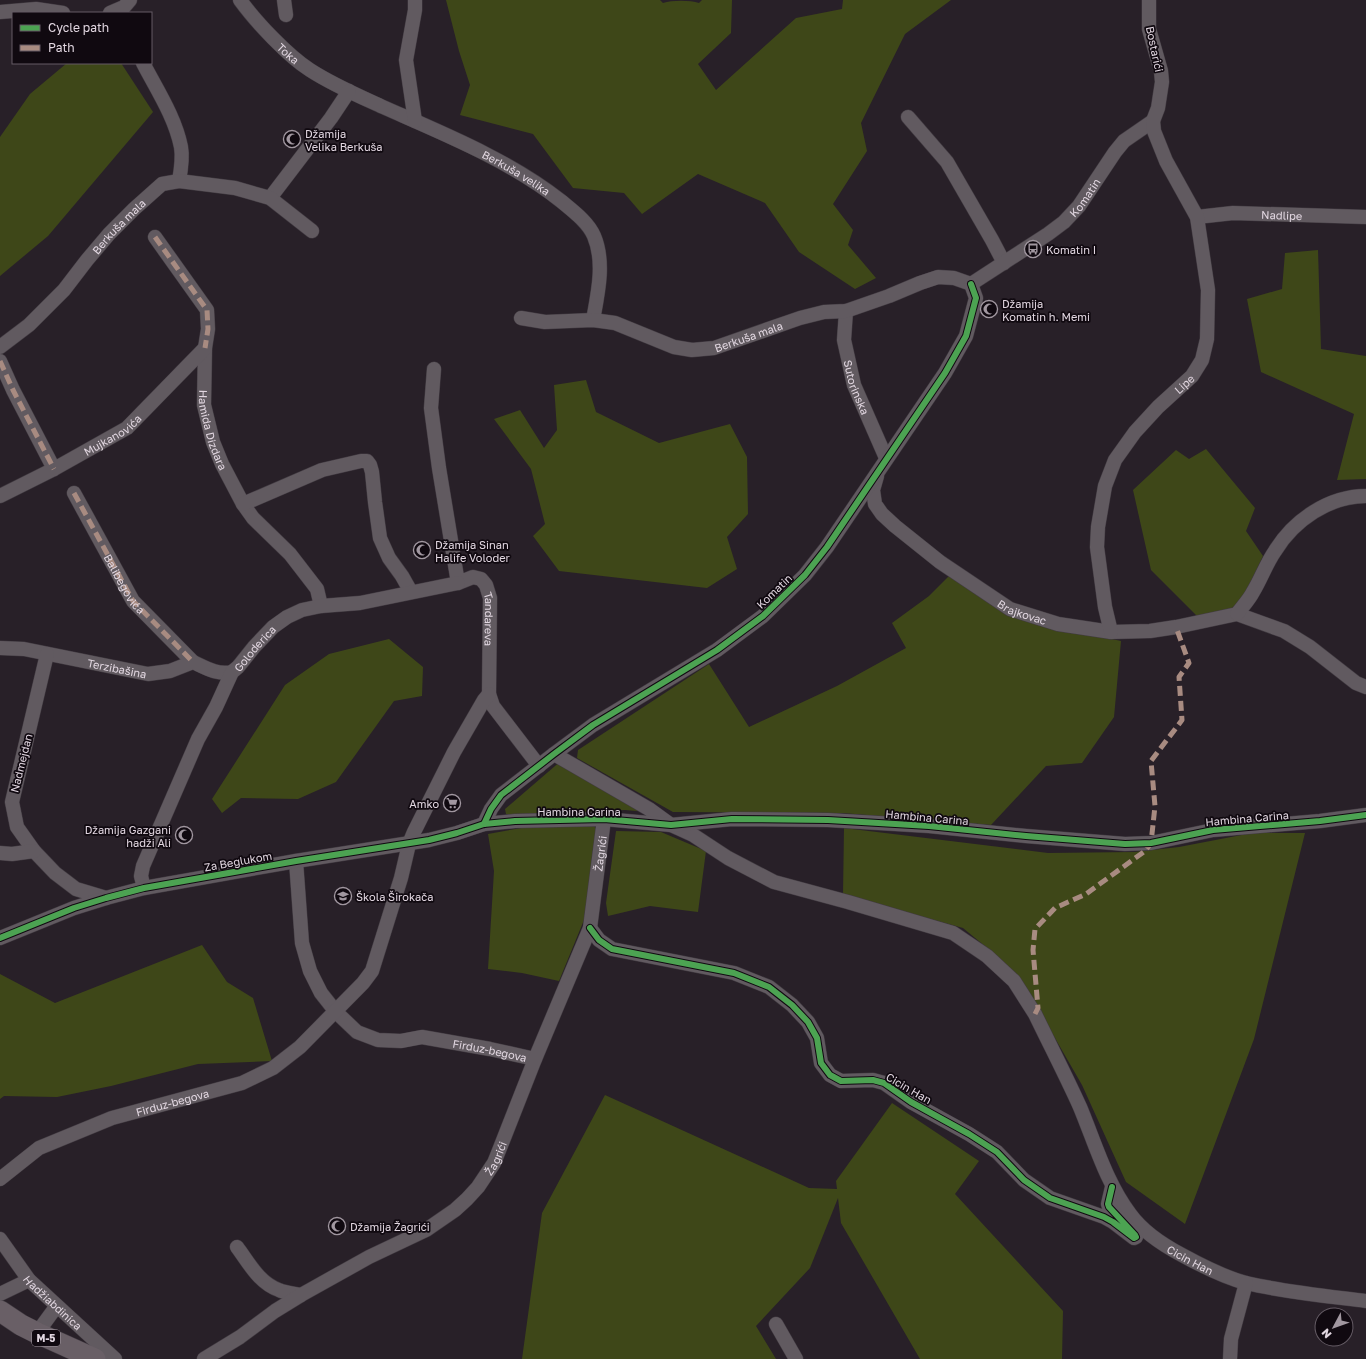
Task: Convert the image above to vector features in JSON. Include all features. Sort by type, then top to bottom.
[{"type":"main road","name":"M-5","points":[[0,1311],[21,1325],[96,1359]]},
{"type":"street","points":[[112,12],[124,7],[130,0]]},
{"type":"street","name":"Toka","points":[[240,0],[278,43],[299,61],[310,70],[349,91]]},
{"type":"street","points":[[284,0],[286,15]]},
{"type":"street","points":[[415,0],[415,10],[406,60],[415,121]]},
{"type":"street","name":"Bostarići","points":[[1149,0],[1149,28],[1161,72],[1162,82],[1158,108],[1153,121]]},
{"type":"street","points":[[0,12],[36,9],[56,12]]},
{"type":"street","points":[[144,64],[169,112],[181,147],[182,163],[179,181]]},
{"type":"street","points":[[270,198],[331,118],[349,91]]},
{"type":"street","name":"Berkuša velika","points":[[349,91],[480,151],[545,188],[587,224],[594,236],[598,249],[599,262],[598,292],[593,320]]},
{"type":"street","points":[[908,117],[947,162],[1004,263]]},
{"type":"street","name":"Lipe","points":[[1111,632],[1105,607],[1097,548],[1098,527],[1105,486],[1115,460],[1134,432],[1158,407],[1192,376],[1202,360],[1207,340],[1208,290],[1197,217],[1166,161],[1154,131],[1153,121]]},
{"type":"street","name":"Komatin","points":[[484,824],[491,809],[501,795],[593,725],[717,650],[763,616],[805,575],[945,374],[966,336],[976,298],[971,284],[1064,222],[1079,206],[1124,141],[1153,121]]},
{"type":"street","name":"Berkuša mala","points":[[0,347],[29,324],[64,290],[87,260],[134,209],[162,184],[179,181],[235,188],[270,198],[312,231]]},
{"type":"street","name":"Nadlipe","points":[[1197,217],[1233,213],[1366,217]]},
{"type":"street","name":"Hamida Dizdara","points":[[155,237],[207,310],[208,329],[205,348],[204,405],[213,442],[222,464],[243,504],[253,518],[290,554],[306,573],[317,589],[321,606]]},
{"type":"street","name":"Berkuša mala","points":[[521,318],[545,322],[593,320],[615,323],[674,347],[692,350],[714,348],[800,318],[824,312],[846,311],[889,296],[920,282],[938,277],[954,278],[971,284]]},
{"type":"street","name":"Sutorinska","points":[[846,311],[844,340],[854,385],[886,458]]},
{"type":"street","name":"Mujkanovića","points":[[0,496],[114,437],[127,428],[205,348]]},
{"type":"street","points":[[0,361],[13,390],[54,469]]},
{"type":"street","points":[[434,369],[432,408],[439,468],[458,583]]},
{"type":"street","points":[[243,504],[322,470],[367,461],[372,472],[380,538],[389,558],[411,592]]},
{"type":"street","name":"Brajkovac","points":[[878,471],[873,490],[875,504],[882,514],[940,562],[976,588],[1010,609],[1058,624],[1111,632],[1176,627],[1237,614]]},
{"type":"street","name":"Balibegovića","points":[[74,493],[133,601],[193,662]]},
{"type":"street","points":[[1366,496],[1355,496],[1331,502],[1306,517],[1288,534],[1275,550],[1253,592],[1237,614],[1284,632],[1310,647],[1356,683],[1366,687]]},
{"type":"street","name":"Tandareva","points":[[458,583],[472,577],[481,579],[486,585],[490,598],[489,694],[493,706],[539,766]]},
{"type":"street","name":"Goloderica","points":[[144,888],[141,876],[143,866],[198,739],[216,707],[232,672],[273,627],[297,612],[321,606],[360,603],[458,583]]},
{"type":"street","name":"Terzibašina","points":[[0,648],[24,649],[148,674],[170,671],[193,662]]},
{"type":"street","name":"Nadmejdan","points":[[47,654],[12,802],[17,827],[34,852],[55,873],[76,889],[106,898]]},
{"type":"street","points":[[193,662],[223,674],[232,672]]},
{"type":"street","points":[[409,844],[432,794],[454,752],[480,706],[489,694]]},
{"type":"street","points":[[554,754],[649,809],[671,826]]},
{"type":"street","name":"Hambina Carina","points":[[484,824],[515,821],[604,819],[671,826],[732,819],[828,820],[929,826],[1125,844],[1151,843],[1213,830],[1320,821],[1366,815]]},
{"type":"street","name":"Žagrići","points":[[204,1359],[240,1337],[300,1294],[369,1257],[426,1230],[456,1210],[478,1187],[494,1163],[535,1059],[590,928],[604,819]]},
{"type":"street","name":"Za Beglukom","points":[[0,938],[74,908],[144,888],[296,861],[409,844],[457,833],[484,824]]},
{"type":"street","name":"Cicin Han","points":[[671,826],[693,835],[728,858],[774,882],[953,933],[987,956],[1014,981],[1036,1014],[1079,1105],[1112,1187],[1130,1215],[1145,1230],[1166,1246],[1219,1274],[1246,1282],[1291,1291],[1366,1301]]},
{"type":"street","name":"Firduz-begova","points":[[0,1179],[39,1148],[112,1118],[242,1084],[273,1068],[300,1047],[336,1012],[372,971],[401,878],[409,844]]},
{"type":"street","points":[[0,853],[12,854],[34,852]]},
{"type":"street","name":"Firduz-begova","points":[[296,861],[302,943],[310,971],[321,993],[336,1012],[357,1032],[378,1040],[401,1040],[422,1037],[490,1049],[535,1059]]},
{"type":"street","name":"Cicin Han","points":[[590,928],[599,940],[612,949],[734,973],[769,987],[792,1005],[808,1022],[817,1038],[822,1063],[830,1075],[841,1081],[873,1080],[884,1083],[912,1102],[969,1134],[997,1152],[1024,1180],[1050,1198],[1104,1217],[1134,1238],[1136,1237],[1135,1235],[1109,1207],[1108,1204],[1112,1187]]},
{"type":"street","name":"Hadžiabdinica","points":[[0,1239],[29,1280],[115,1359]]},
{"type":"street","points":[[237,1247],[258,1275],[268,1284],[279,1290],[300,1294]]},
{"type":"street","points":[[0,1294],[29,1280]]},
{"type":"street","points":[[1230,1359],[1231,1339],[1246,1282]]},
{"type":"street","points":[[37,1333],[56,1306]]},
{"type":"street","points":[[776,1324],[796,1359]]},
{"type":"green space","points":[[446,0],[660,0],[663,3],[671,1],[691,1],[699,3],[702,0],[732,0],[731,33],[698,64],[716,90],[796,18],[842,9],[843,0],[951,0],[905,34],[861,123],[867,151],[833,204],[853,230],[848,245],[876,278],[855,289],[799,252],[765,203],[698,174],[642,214],[624,193],[573,188],[533,134],[460,115],[470,85],[459,51]]},
{"type":"green space","points":[[66,64],[122,64],[153,112],[48,236],[0,276],[0,137],[30,94]]},
{"type":"green space","points":[[1318,250],[1321,349],[1366,356],[1366,479],[1337,480],[1354,414],[1261,372],[1247,299],[1282,289],[1285,253]]},
{"type":"green space","points":[[586,380],[596,412],[659,443],[730,424],[747,457],[748,514],[727,537],[737,569],[707,588],[559,571],[533,536],[545,524],[531,469],[494,419],[520,410],[544,448],[557,430],[554,385]]},
{"type":"green space","points":[[1206,449],[1255,508],[1246,531],[1263,556],[1238,608],[1205,624],[1151,570],[1133,490],[1176,450],[1189,459]]},
{"type":"green space","points":[[950,575],[1016,618],[1121,641],[1114,717],[1082,763],[1046,766],[991,825],[842,813],[673,812],[577,758],[578,750],[709,664],[749,727],[837,686],[906,648],[892,623],[929,596]]},
{"type":"green space","points":[[389,639],[423,667],[422,696],[394,701],[336,782],[298,799],[241,798],[222,813],[212,799],[285,685],[329,654]]},
{"type":"green space","points":[[562,760],[648,812],[625,810],[514,816],[506,814],[505,809]]},
{"type":"green space","points":[[593,824],[596,829],[584,920],[559,981],[522,973],[488,969],[494,871],[488,834],[521,828]]},
{"type":"green space","points":[[844,828],[1048,853],[1134,852],[1179,847],[1252,833],[1305,833],[1254,1039],[1185,1224],[1126,1182],[1082,1085],[1025,986],[992,952],[963,928],[843,895]]},
{"type":"green space","points":[[616,831],[661,832],[706,851],[698,912],[650,906],[608,916],[606,903]]},
{"type":"green space","points":[[202,945],[227,982],[253,998],[272,1061],[198,1064],[111,1086],[57,1097],[4,1096],[0,1099],[0,974],[55,1003]]},
{"type":"green space","points":[[605,1095],[809,1188],[837,1189],[836,1181],[892,1103],[979,1161],[955,1194],[1063,1311],[1062,1359],[920,1359],[841,1223],[838,1198],[810,1268],[756,1326],[776,1359],[522,1359],[542,1213]]},
{"type":"marked path","points":[[155,237],[207,310],[208,329],[205,348]]},
{"type":"marked path","points":[[0,361],[13,390],[54,469]]},
{"type":"marked path","points":[[74,493],[133,601],[193,662]]},
{"type":"marked path","points":[[1035,1014],[1038,1008],[1033,950],[1035,929],[1055,908],[1086,894],[1145,851],[1151,843],[1155,806],[1151,761],[1182,720],[1179,677],[1189,663],[1176,627]]},
{"type":"cycle path","points":[[484,824],[491,809],[501,795],[593,725],[717,650],[763,616],[805,575],[827,547],[945,373],[966,336],[976,298],[971,284]]},
{"type":"cycle path","points":[[0,938],[74,908],[144,888],[296,861],[429,840],[484,824],[515,821],[604,819],[671,825],[732,819],[828,820],[929,826],[1125,844],[1151,843],[1213,830],[1320,821],[1366,815]]},
{"type":"cycle path","points":[[590,928],[599,940],[612,949],[734,973],[769,987],[792,1005],[808,1022],[817,1038],[821,1063],[830,1075],[841,1081],[873,1080],[884,1083],[911,1102],[969,1134],[997,1152],[1024,1180],[1050,1198],[1104,1217],[1134,1238],[1136,1237],[1135,1235],[1109,1207],[1108,1204],[1112,1187]]},
{"type":"place","name":"Džamija Velika Berkuša","points":[[292,139]]},
{"type":"place","name":"Komatin I","points":[[1033,249]]},
{"type":"place","name":"Džamija Komatin h. Memi","points":[[989,309]]},
{"type":"place","name":"Džamija Sinan Halife Voloder","points":[[422,550]]},
{"type":"place","name":"Amko","points":[[452,803]]},
{"type":"place","name":"Džamija Gazgani hadži Ali","points":[[184,835]]},
{"type":"place","name":"Škola Širokača","points":[[343,896]]},
{"type":"place","name":"Džamija Žagrići","points":[[337,1226]]}]
